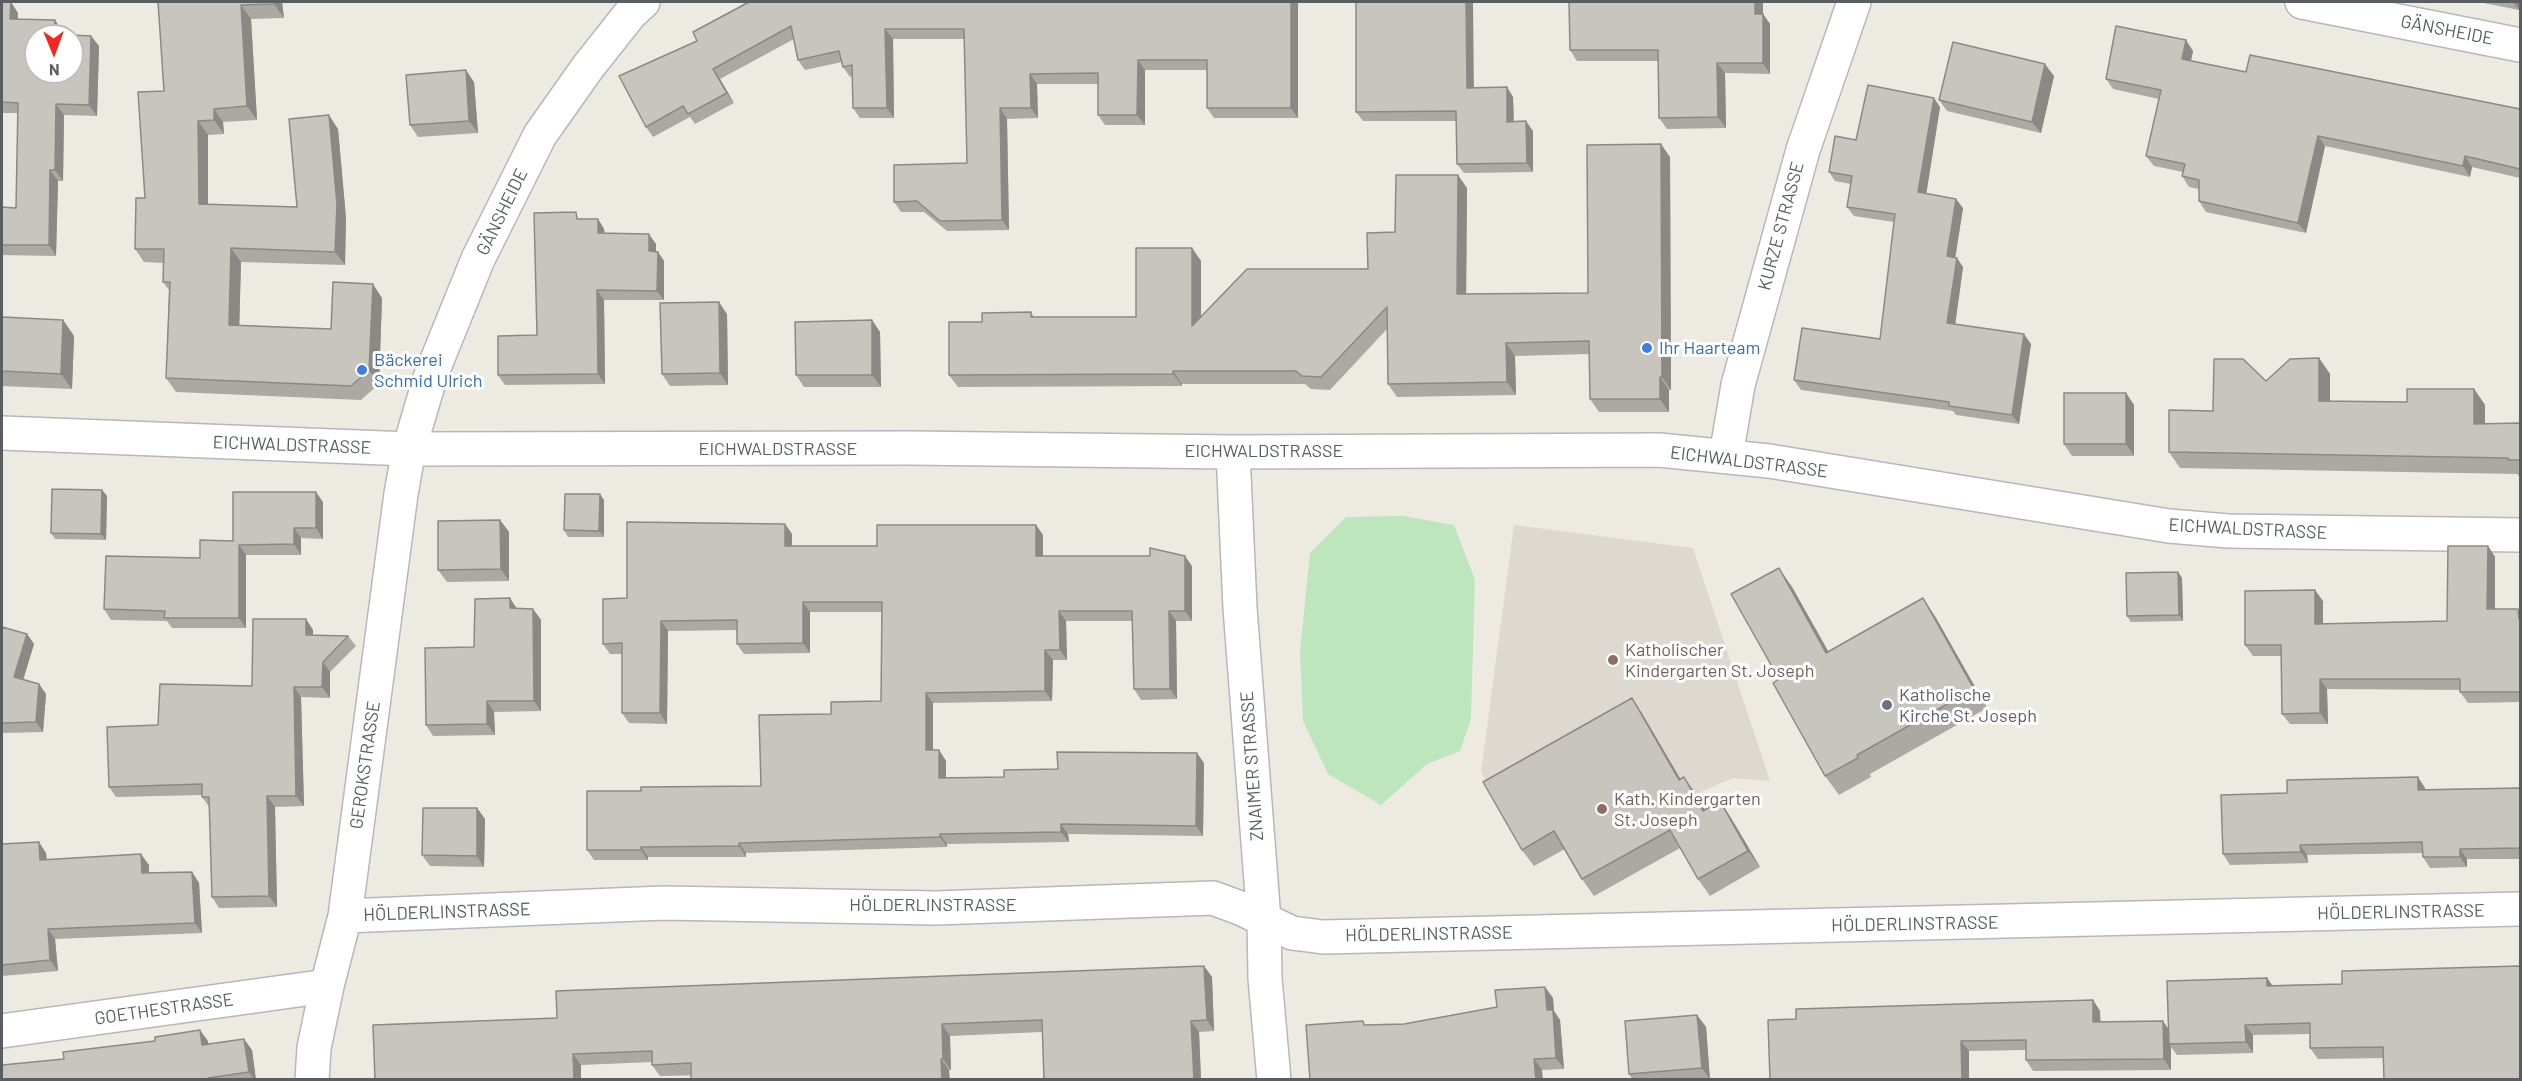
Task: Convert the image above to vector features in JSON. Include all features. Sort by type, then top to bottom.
[{"type":"street","name":"GÄNSHEIDE","points":[[409,449],[431,375],[478,259],[540,135],[588,67],[630,14],[643,2]]},
{"type":"street","name":"KURZE STRASSE","points":[[1726,456],[1738,385],[1803,150],[1854,2]]},
{"type":"street","name":"GÄNSHEIDE","points":[[2322,3],[2520,45]]},
{"type":"street","name":"EICHWALDSTRASSE","points":[[2,433],[409,449],[910,448],[1233,452],[1659,450],[1726,456],[2169,526],[2228,531],[2520,535]]},
{"type":"street","name":"GEROKSTRASSE","points":[[312,1080],[314,1048],[345,916],[409,449]]},
{"type":"street","name":"ZNAIMER STRASSE","points":[[1233,452],[1240,608],[1274,1080]]},
{"type":"street","name":"HÖLDERLINSTRASSE","points":[[345,916],[664,903],[936,908],[1213,898],[1292,933],[1323,937],[2520,909]]},
{"type":"street","name":"GOETHESTRASSE","points":[[2,1031],[327,986]]},
{"type":"shaded area","name":"Katholischer Kindergarten St. Joseph","points":[[1514,525],[1693,548],[1770,781],[1733,778],[1696,794],[1682,847],[1594,896],[1566,848],[1534,866],[1481,772]]},
{"type":"green space","points":[[1403,516],[1454,525],[1475,580],[1471,718],[1460,751],[1427,764],[1381,805],[1328,774],[1303,721],[1300,652],[1310,553],[1346,517]]},
{"type":"building","points":[[2,2],[11,2],[10,19],[55,20],[55,24],[24,24],[24,84],[84,84],[84,36],[91,36],[89,105],[56,104],[55,170],[50,170],[49,245],[2,245],[2,207],[16,208],[18,103],[2,102]]},
{"type":"building","points":[[158,2],[274,2],[274,4],[241,5],[247,106],[214,109],[214,120],[198,121],[199,204],[297,207],[289,119],[329,115],[337,204],[335,252],[231,248],[229,325],[331,329],[333,282],[373,284],[369,370],[351,386],[166,378],[170,282],[163,282],[164,249],[135,249],[136,198],[145,198],[138,92],[164,91]]},
{"type":"building","points":[[749,2],[1291,2],[1291,108],[1207,108],[1207,60],[1138,60],[1137,115],[1098,115],[1098,73],[1030,74],[1031,108],[1000,108],[1002,220],[940,221],[917,201],[894,202],[894,165],[967,163],[964,29],[885,29],[887,108],[853,108],[852,65],[843,67],[839,51],[798,60],[791,26],[713,69],[727,93],[688,114],[683,106],[646,127],[619,76],[697,41],[693,32]]},
{"type":"building","points":[[1356,2],[1466,2],[1467,88],[1507,87],[1507,122],[1526,121],[1527,163],[1457,164],[1456,111],[1356,112]]},
{"type":"building","points":[[1569,2],[1755,2],[1755,14],[1763,14],[1763,63],[1717,63],[1718,117],[1659,118],[1658,50],[1570,50]]},
{"type":"building","points":[[2116,26],[2186,40],[2182,59],[2246,72],[2250,55],[2520,109],[2520,169],[2465,156],[2463,166],[2318,136],[2298,223],[2199,201],[2199,180],[2182,176],[2185,164],[2146,156],[2161,90],[2106,79]]},
{"type":"building","points":[[1953,42],[2045,64],[2032,122],[1939,100]]},
{"type":"building","points":[[466,70],[469,121],[410,125],[406,75]]},
{"type":"building","points":[[1868,85],[1934,98],[1918,192],[1956,199],[1947,256],[1957,258],[1947,323],[2024,334],[2012,415],[1949,406],[1949,402],[1794,380],[1802,328],[1880,339],[1895,214],[1847,207],[1852,176],[1829,172],[1835,136],[1856,140]]},
{"type":"building","points":[[1661,144],[1662,377],[1660,377],[1660,399],[1590,399],[1589,341],[1506,343],[1507,382],[1388,384],[1387,307],[1321,377],[1302,376],[1296,371],[949,375],[949,322],[982,322],[982,313],[1031,312],[1031,317],[1136,317],[1136,248],[1192,248],[1192,326],[1247,269],[1368,269],[1367,233],[1395,232],[1396,175],[1458,175],[1457,294],[1588,293],[1587,145]]},
{"type":"building","points":[[576,212],[577,219],[598,219],[598,233],[649,234],[649,251],[658,252],[657,291],[597,290],[598,374],[498,375],[498,336],[537,335],[534,213]]},
{"type":"building","points":[[719,302],[720,373],[662,374],[660,303]]},
{"type":"building","points":[[2,317],[63,320],[61,374],[2,371]]},
{"type":"building","points":[[872,320],[872,375],[796,375],[795,322]]},
{"type":"building","points":[[2319,358],[2319,401],[2407,402],[2407,389],[2474,389],[2474,424],[2520,423],[2520,460],[2169,452],[2169,410],[2213,411],[2214,359],[2243,359],[2266,381],[2290,359]]},
{"type":"building","points":[[2064,393],[2126,393],[2126,444],[2064,444]]},
{"type":"building","points":[[52,489],[102,490],[101,534],[51,533]]},
{"type":"building","points":[[233,492],[316,492],[316,528],[294,528],[294,544],[239,545],[239,618],[164,618],[165,611],[104,609],[106,556],[200,558],[200,540],[233,541]]},
{"type":"building","points":[[565,494],[600,494],[599,531],[564,530]]},
{"type":"building","points":[[500,520],[501,569],[438,570],[438,521]]},
{"type":"building","points":[[627,522],[785,524],[785,546],[877,546],[877,525],[1036,525],[1036,556],[1150,556],[1150,548],[1185,556],[1185,611],[1169,611],[1170,689],[1134,689],[1132,611],[1059,611],[1060,650],[1045,650],[1045,691],[926,693],[926,750],[939,750],[939,778],[1004,777],[1004,770],[1058,769],[1057,752],[1197,753],[1196,826],[1061,824],[1061,832],[940,834],[940,837],[739,843],[739,846],[641,847],[641,850],[587,850],[587,791],[641,791],[641,787],[761,786],[759,715],[831,714],[831,702],[881,701],[882,602],[803,602],[803,643],[737,644],[737,620],[661,621],[660,713],[622,713],[622,643],[603,644],[603,599],[627,598]]},
{"type":"building","points":[[2448,546],[2488,546],[2487,609],[2518,609],[2520,692],[2460,692],[2460,679],[2320,679],[2320,713],[2282,714],[2281,645],[2245,645],[2245,591],[2315,590],[2315,624],[2447,621]]},
{"type":"building","points":[[1779,568],[1826,653],[1923,598],[1974,689],[1857,755],[1858,758],[1825,776],[1773,683],[1779,679],[1731,594]]},
{"type":"building","points":[[2178,572],[2179,615],[2127,616],[2126,573]]},
{"type":"building","points":[[510,598],[510,608],[533,609],[534,701],[487,701],[487,724],[426,725],[425,648],[474,647],[475,599]]},
{"type":"building","points":[[253,619],[306,619],[306,635],[348,636],[323,662],[322,687],[294,687],[296,796],[267,796],[269,896],[212,897],[209,797],[202,797],[202,784],[109,787],[107,727],[158,725],[160,684],[252,686]]},
{"type":"building","points":[[2,627],[27,634],[14,677],[39,684],[36,722],[2,723]]},
{"type":"building","name":"Kath. Kindergarten St. Joseph","points":[[1632,698],[1679,780],[1684,777],[1703,811],[1720,801],[1748,851],[1698,879],[1670,830],[1582,879],[1554,831],[1522,850],[1483,782]]},
{"type":"building","points":[[2418,777],[2418,790],[2520,788],[2520,848],[2460,849],[2460,857],[2423,857],[2422,842],[2300,845],[2301,852],[2223,854],[2221,795],[2287,793],[2287,780]]},
{"type":"building","points":[[423,808],[477,808],[477,856],[422,855]]},
{"type":"building","points":[[39,842],[40,860],[141,854],[142,873],[192,872],[195,923],[48,929],[50,960],[2,965],[2,844]]},
{"type":"building","points":[[1204,966],[1207,1020],[1191,1021],[1194,1080],[1044,1080],[1042,1020],[942,1024],[942,1080],[691,1080],[691,1063],[652,1065],[652,1051],[573,1054],[574,1080],[375,1080],[373,1025],[557,1018],[556,991]]},
{"type":"building","points":[[2520,966],[2520,1080],[2384,1080],[2383,1047],[2310,1048],[2310,1023],[2245,1025],[2246,1042],[2169,1044],[2167,981],[2267,978],[2267,986],[2342,984],[2342,971]]},
{"type":"building","points":[[1545,987],[1547,1010],[1553,1010],[1556,1058],[1534,1059],[1536,1080],[1310,1080],[1306,1025],[1363,1021],[1364,1025],[1404,1024],[1497,1007],[1495,990]]},
{"type":"building","points":[[2093,1000],[2093,1022],[2163,1021],[2164,1059],[2026,1060],[2026,1040],[1961,1041],[1962,1080],[1770,1080],[1768,1020],[1796,1019],[1796,1009]]},
{"type":"building","points":[[1697,1015],[1702,1068],[1629,1074],[1625,1021]]},
{"type":"building","points":[[200,1030],[202,1045],[244,1039],[249,1072],[208,1078],[208,1080],[2,1080],[2,1065],[64,1059],[63,1052],[155,1041],[155,1037]]},
{"type":"place","name":"Ihr Haarteam","points":[[1647,348]]},
{"type":"place","name":"Bäckerei Schmid Ulrich","points":[[362,370]]},
{"type":"place","name":"Katholischer Kindergarten St. Joseph","points":[[1613,660]]},
{"type":"place","name":"Katholische Kirche St. Joseph","points":[[1887,705]]},
{"type":"place","name":"Kath. Kindergarten St. Joseph","points":[[1602,809]]}]
